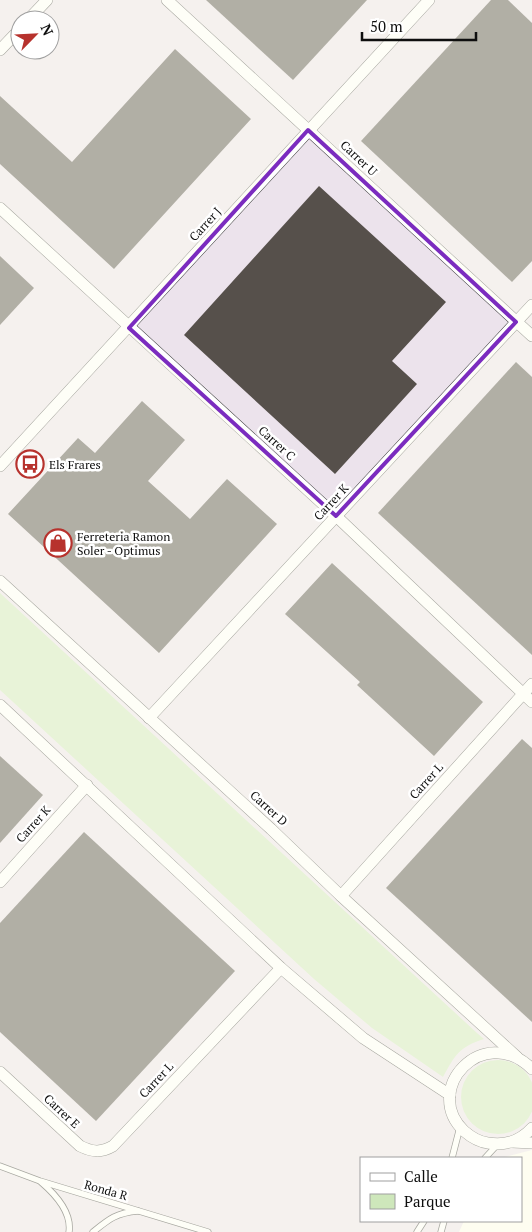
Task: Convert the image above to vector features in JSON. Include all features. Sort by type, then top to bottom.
[{"type":"street","points":[[38,10],[47,0]]},
{"type":"street","name":"Carrer U","points":[[167,0],[532,336]]},
{"type":"street","name":"Carrer J","points":[[0,466],[429,0]]},
{"type":"street","points":[[0,50],[10,40]]},
{"type":"street","name":"Carrer C","points":[[0,208],[336,516],[532,702]]},
{"type":"street","name":"Carrer K","points":[[149,718],[532,305]]},
{"type":"street","name":"Carrer D","points":[[0,581],[272,829],[341,896],[517,1057],[532,1068]]},
{"type":"street","name":"Carrer L","points":[[341,896],[532,684]]},
{"type":"street","points":[[0,705],[282,968],[363,1038],[450,1095]]},
{"type":"street","name":"Carrer K","points":[[0,882],[87,785]]},
{"type":"street","name":"Carrer L","points":[[113,1146],[282,968]]},
{"type":"street","points":[[517,1057],[502,1052],[487,1053],[473,1058],[461,1068],[454,1081],[450,1095],[451,1106],[460,1127],[470,1137],[483,1143],[498,1145],[512,1142],[532,1143]]},
{"type":"street","name":"Carrer E","points":[[0,1072],[80,1146],[89,1151],[104,1152],[113,1146]]},
{"type":"street","points":[[512,1142],[525,1135],[532,1128]]},
{"type":"lane","points":[[452,1157],[460,1127]]},
{"type":"lane","points":[[486,1157],[498,1145]]},
{"type":"lane","name":"Ronda R","points":[[0,1166],[40,1181],[208,1232]]},
{"type":"lane","points":[[40,1181],[54,1193],[62,1205],[70,1221],[69,1232]]},
{"type":"lane","points":[[94,1232],[115,1215],[124,1212],[142,1211]]},
{"type":"highlighted area","points":[[308,130],[516,322],[336,516],[129,328]]},
{"type":"shaded area","points":[[0,0],[532,0],[532,1150],[505,1157],[360,1157],[360,1222],[464,1222],[459,1232],[0,1232]]},
{"type":"green space","points":[[0,593],[484,1039],[463,1049],[451,1063],[443,1077],[372,1028],[314,979],[0,690]]},
{"type":"green space","points":[[498,1060],[512,1063],[524,1071],[532,1083],[532,1111],[524,1123],[512,1131],[498,1134],[484,1131],[472,1123],[464,1111],[461,1097],[464,1083],[472,1071],[484,1063]]},
{"type":"building","points":[[206,0],[367,0],[293,80]]},
{"type":"building","points":[[491,0],[508,0],[532,23],[532,261],[512,282],[361,141]]},
{"type":"building","points":[[175,49],[251,119],[114,269],[0,164],[0,96],[72,162]]},
{"type":"building","points":[[319,186],[446,302],[392,361],[417,384],[335,474],[184,335]]},
{"type":"building","points":[[0,256],[34,288],[0,325]]},
{"type":"building","points":[[516,362],[532,377],[532,655],[378,513]]},
{"type":"building","points":[[142,401],[185,440],[148,481],[190,519],[227,479],[277,524],[159,653],[8,514],[78,438],[95,453]]},
{"type":"building","points":[[332,563],[483,702],[434,756],[357,685],[360,682],[285,614]]},
{"type":"building","points":[[522,739],[532,748],[532,1022],[386,888]]},
{"type":"building","points":[[0,756],[43,795],[0,843]]},
{"type":"building","points":[[84,832],[235,971],[96,1121],[0,1032],[0,923]]},
{"type":"place","name":"Els Frares","points":[[30,464]]},
{"type":"place","name":"Ferreteria Ramon Soler - Optimus","points":[[58,543]]}]
